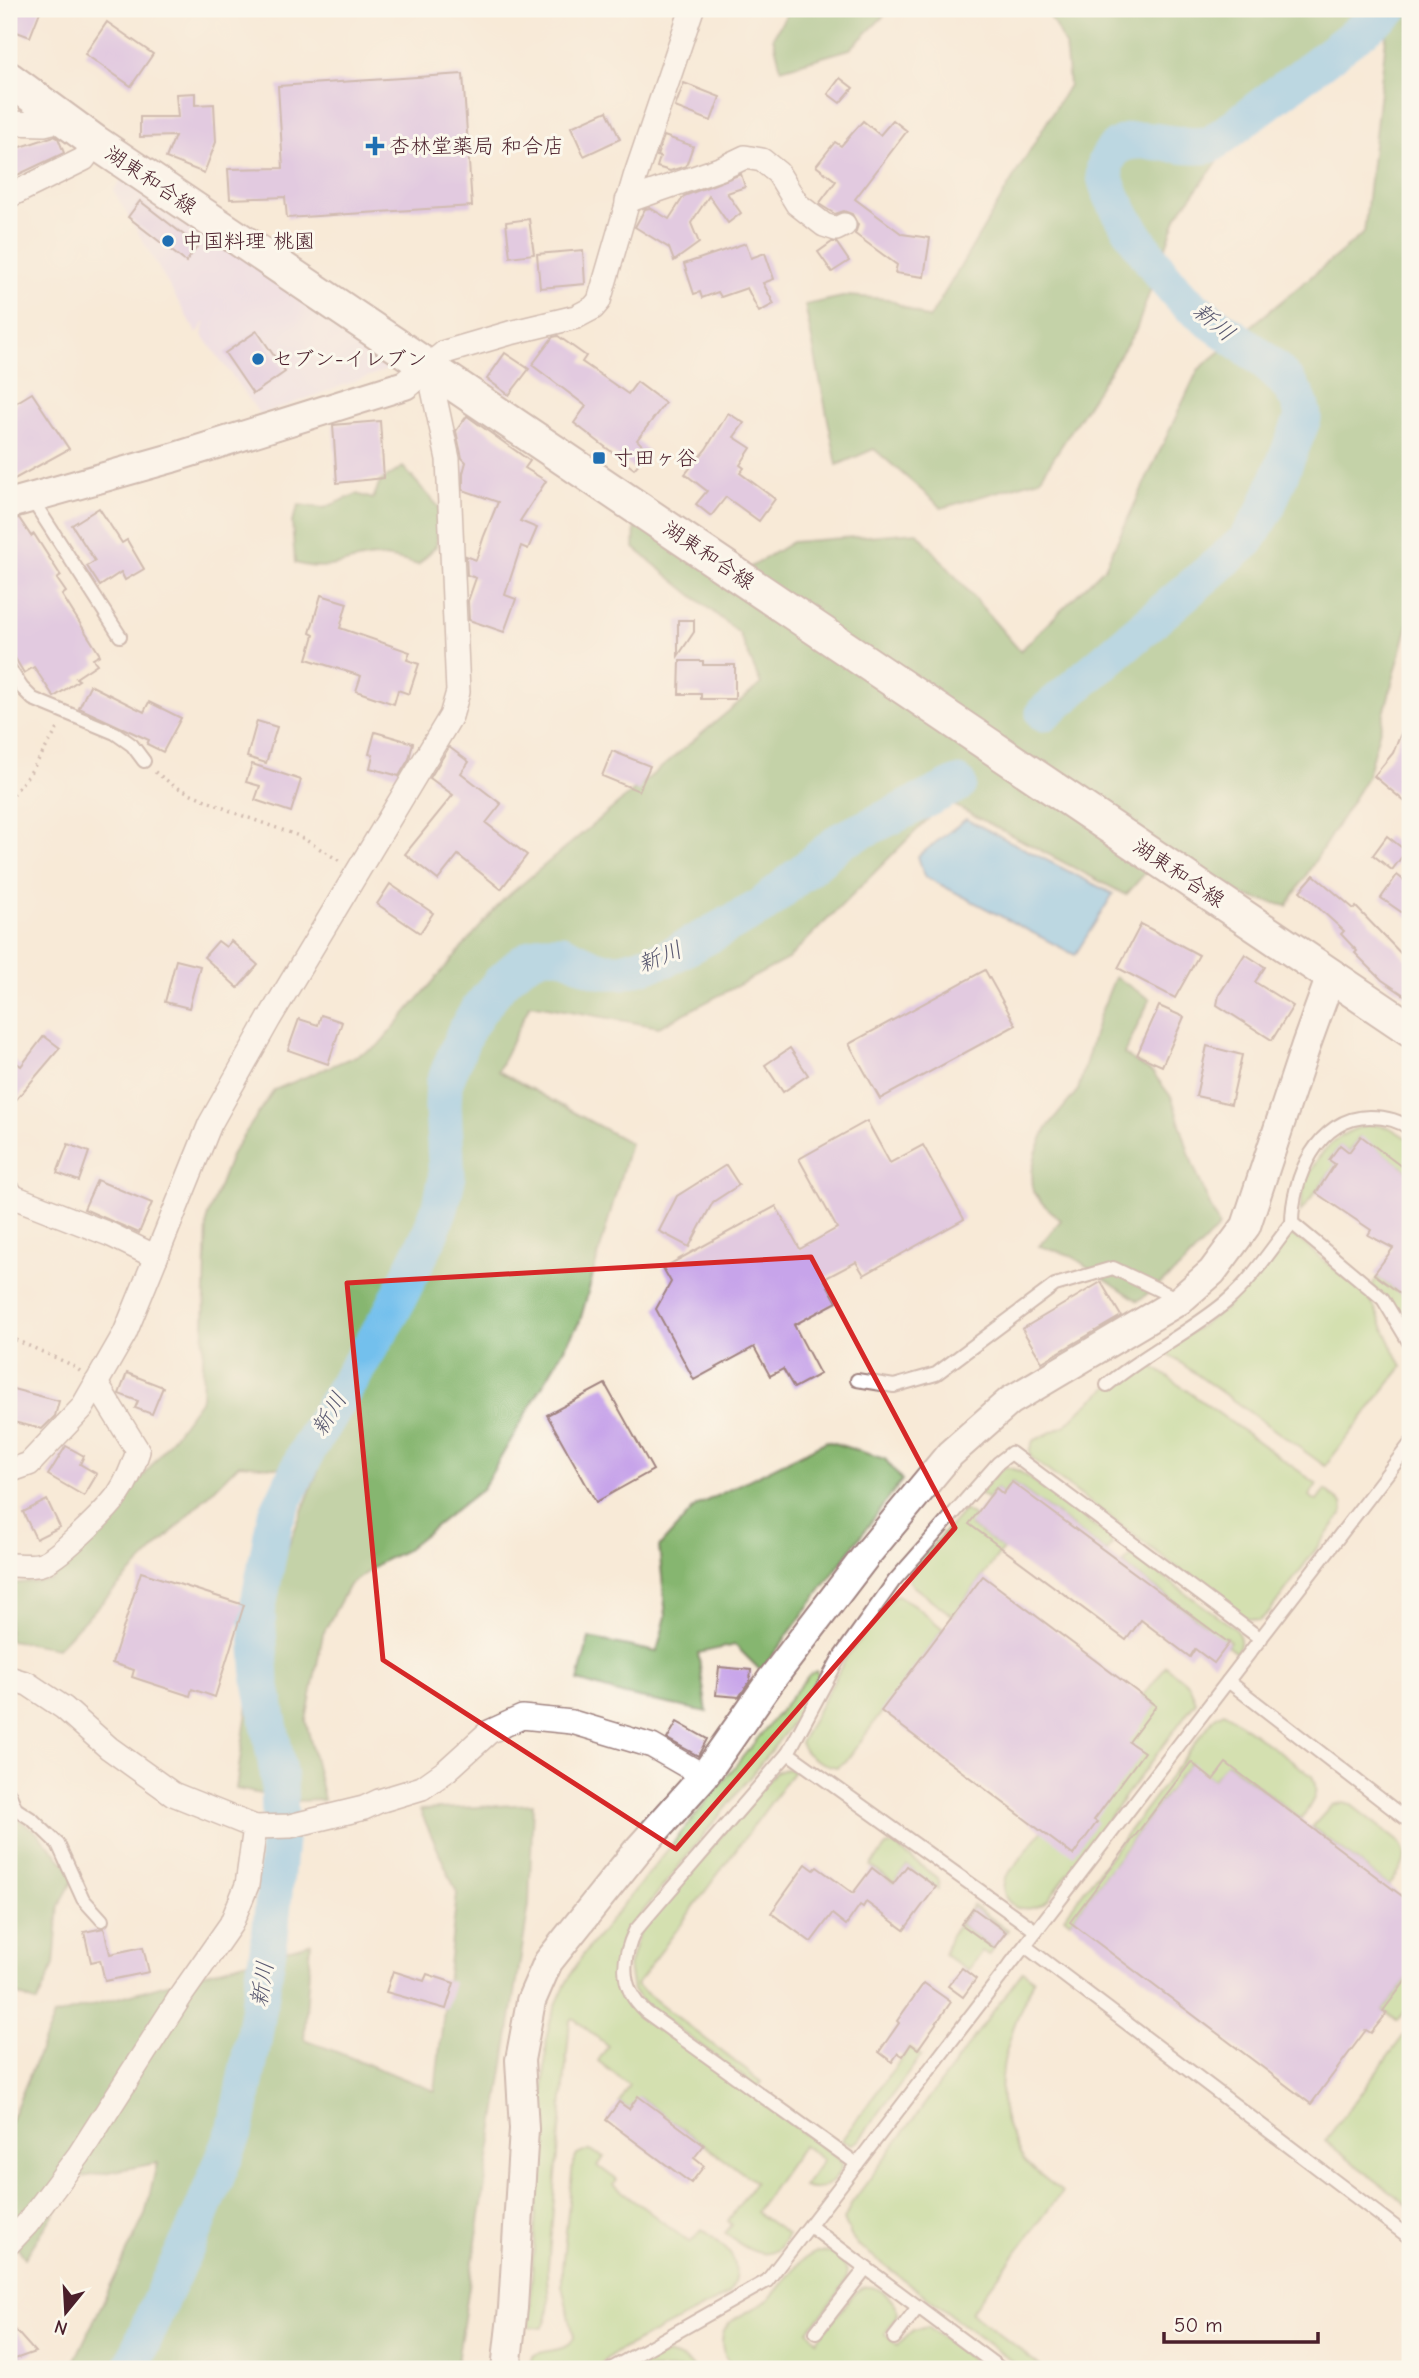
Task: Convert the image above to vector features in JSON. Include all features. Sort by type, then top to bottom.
[{"type":"main road","name":"湖東和合線","points":[[9,79],[95,142],[1410,1029]]},
{"type":"street","points":[[19,501],[172,458],[405,385],[445,352],[576,317],[593,308],[599,301],[606,282],[627,201],[692,9]]},
{"type":"street","points":[[9,123],[44,124],[65,119]]},
{"type":"street","points":[[9,196],[84,159],[95,142]]},
{"type":"street","points":[[627,201],[745,157],[762,160],[778,173],[797,204],[824,225],[836,229],[844,225]]},
{"type":"street","points":[[9,1471],[29,1464],[82,1408],[125,1333],[210,1124],[451,716],[458,692],[447,459],[428,366]]},
{"type":"street","points":[[506,2369],[513,2318],[524,2129],[520,2060],[531,2001],[548,1962],[636,1852],[704,1776],[787,1659],[950,1454],[1010,1401],[1180,1300],[1212,1272],[1246,1226],[1331,976]]},
{"type":"street","points":[[9,1191],[15,1197],[111,1235],[156,1257]]},
{"type":"street","points":[[9,1565],[43,1564],[64,1549],[103,1513],[118,1495],[132,1471],[138,1451],[96,1383]]},
{"type":"street","points":[[9,1678],[28,1684],[64,1708],[108,1748],[173,1794],[258,1827],[290,1826],[364,1808],[422,1788],[488,1732],[523,1717],[572,1722],[652,1746],[704,1776]]},
{"type":"street","points":[[9,2243],[27,2224],[79,2155],[231,1924],[247,1885],[258,1827]]},
{"type":"lane","points":[[19,501],[120,636]]},
{"type":"lane","points":[[9,668],[33,699],[115,733],[132,745],[144,761]]},
{"type":"lane","points":[[1107,1385],[1130,1366],[1226,1302],[1245,1283],[1292,1223],[1296,1185],[1306,1161],[1336,1126],[1360,1117],[1383,1117],[1404,1124],[1410,1129]]},
{"type":"lane","points":[[1292,1223],[1383,1299],[1410,1345]]},
{"type":"lane","points":[[857,1380],[894,1386],[936,1374],[1055,1285],[1113,1268],[1180,1300]]},
{"type":"lane","points":[[611,2369],[767,2281],[1410,1447]]},
{"type":"lane","points":[[857,2164],[646,2012],[637,2004],[624,1971],[627,1948],[635,1931],[788,1753],[839,1658],[894,1581],[998,1463],[1011,1453],[1261,1639]]},
{"type":"lane","points":[[1228,1681],[1410,1822]]},
{"type":"lane","points":[[788,1753],[1036,1931]]},
{"type":"lane","points":[[9,1793],[16,1809],[33,1820],[58,1844],[83,1899],[102,1920]]},
{"type":"lane","points":[[1025,1946],[1410,2238]]},
{"type":"lane","points":[[810,2226],[1001,2369]]},
{"type":"lane","points":[[816,2332],[866,2268]]},
{"type":"lane","points":[[894,2337],[918,2307]]},
{"type":"path","points":[[9,800],[32,770],[68,712]]},
{"type":"path","points":[[144,761],[159,776],[176,787],[235,813],[299,836],[357,872]]},
{"type":"path","points":[[9,1337],[72,1365],[96,1383]]},
{"type":"highlighted area","points":[[811,1257],[955,1528],[676,1849],[383,1660],[347,1283]]},
{"type":"shaded area","points":[[122,178],[390,352],[387,370],[260,415],[202,334],[206,321],[197,334],[114,191]]},
{"type":"green space","points":[[790,9],[891,9],[850,49],[781,69],[773,37]]},
{"type":"green space","points":[[1046,9],[1374,9],[1367,37],[1239,133],[1177,216],[1136,330],[1040,479],[942,508],[874,449],[837,465],[805,305],[847,296],[888,299],[929,319],[1069,85],[1065,45]]},
{"type":"green space","points":[[1410,9],[1410,617],[1367,777],[1287,906],[1146,872],[1126,895],[946,801],[788,959],[659,1027],[530,1004],[498,1071],[630,1143],[580,1321],[483,1488],[404,1551],[381,1562],[349,1585],[323,1634],[306,1721],[324,1800],[294,1801],[236,1789],[249,1696],[286,1552],[318,1471],[239,1464],[57,1648],[9,1640],[9,1584],[51,1580],[143,1477],[202,1398],[207,1218],[232,1153],[274,1090],[377,1047],[503,900],[761,684],[739,633],[634,548],[635,520],[729,580],[792,542],[917,532],[1020,651],[1105,567],[1198,370],[1364,233],[1387,29]]},
{"type":"green space","points":[[403,467],[439,507],[436,546],[418,565],[380,557],[324,567],[295,563],[292,522],[299,505],[324,508],[357,494],[373,499],[380,482]]},
{"type":"green space","points":[[1115,977],[1150,999],[1124,1054],[1153,1073],[1172,1098],[1192,1162],[1219,1227],[1179,1269],[1138,1301],[1070,1255],[1039,1246],[1061,1220],[1033,1192],[1032,1172],[1036,1153],[1046,1129],[1078,1090],[1099,1017]]},
{"type":"green space","points":[[1371,1124],[1390,1128],[1410,1140],[1410,1173],[1360,1137],[1349,1152],[1340,1146],[1330,1159],[1336,1164],[1300,1213],[1306,1182],[1320,1155],[1342,1136]]},
{"type":"green space","points":[[1291,1236],[1371,1300],[1402,1367],[1325,1466],[1164,1351],[1225,1309],[1285,1239]]},
{"type":"green space","points":[[1378,1277],[1410,1301],[1410,1340],[1372,1285]]},
{"type":"green space","points":[[1147,1362],[1317,1484],[1309,1496],[1317,1501],[1325,1490],[1342,1503],[1341,1515],[1270,1611],[1259,1621],[1243,1617],[1031,1458],[1029,1451],[1033,1441],[1066,1425],[1107,1388]]},
{"type":"green space","points":[[827,1441],[885,1459],[902,1480],[761,1671],[735,1645],[698,1653],[707,1712],[625,1695],[578,1681],[589,1638],[657,1652],[666,1616],[659,1547],[696,1506]]},
{"type":"green space","points":[[1006,1467],[1019,1471],[1110,1537],[1112,1544],[1107,1552],[1012,1482],[1003,1494],[996,1488],[988,1499],[979,1493]]},
{"type":"green space","points":[[964,1510],[975,1517],[970,1525],[1003,1549],[953,1616],[913,1586],[909,1580],[912,1570]]},
{"type":"green space","points":[[1131,1556],[1233,1627],[1240,1639],[1236,1653],[1227,1646],[1230,1641],[1225,1637],[1215,1650],[1204,1624],[1123,1564]]},
{"type":"green space","points":[[898,1596],[913,1604],[943,1629],[846,1761],[837,1767],[820,1762],[810,1756],[800,1743],[846,1658],[888,1602]]},
{"type":"green space","points":[[1166,1666],[1189,1685],[1196,1701],[1048,1900],[1032,1908],[1016,1907],[1005,1896],[1005,1878],[1042,1831],[1156,1706],[1143,1696]]},
{"type":"green space","points":[[816,1671],[819,1676],[815,1688],[787,1730],[623,1937],[617,1967],[623,1992],[636,2010],[839,2159],[842,2164],[840,2171],[822,2188],[803,2187],[823,2160],[803,2145],[756,2212],[788,2235],[779,2248],[771,2252],[757,2252],[743,2246],[725,2233],[732,2225],[728,2221],[755,2182],[639,2097],[629,2109],[619,2102],[629,2085],[598,2061],[608,2046],[573,2018],[570,2020],[547,2277],[548,2309],[542,2327],[531,2327],[529,2322],[547,2034],[557,2002],[585,1952],[809,1675]]},
{"type":"green space","points":[[1224,1712],[1312,1776],[1315,1794],[1301,1819],[1227,1763],[1213,1780],[1190,1763],[1070,1922],[1064,1917],[1215,1717]]},
{"type":"green space","points":[[776,1771],[794,1771],[636,1985],[761,2082],[757,2087],[645,2004],[633,1991],[629,1967],[639,1932]]},
{"type":"green space","points":[[1344,1802],[1400,1843],[1405,1855],[1403,1865],[1389,1886],[1312,1827],[1332,1805]]},
{"type":"green space","points":[[533,1804],[529,1905],[456,2369],[9,2369],[72,2366],[145,2215],[157,2163],[77,2178],[25,2258],[9,2235],[9,2125],[54,2016],[311,1943],[304,2039],[435,2091],[457,1893],[420,1810]]},
{"type":"green space","points":[[9,1813],[34,1830],[76,1875],[59,1906],[54,1965],[37,2003],[9,1991]]},
{"type":"green space","points":[[890,1845],[936,1877],[939,1881],[938,1889],[907,1866],[894,1883],[871,1866],[886,1846]]},
{"type":"green space","points":[[973,1905],[1008,1930],[1006,1932],[973,1908],[961,1925],[994,1948],[989,1955],[982,1951],[968,1970],[944,1955],[951,1935]]},
{"type":"green space","points":[[1023,1971],[1034,1980],[1017,2018],[1004,2060],[1002,2102],[1006,2122],[1023,2158],[1062,2192],[971,2312],[1044,2369],[1022,2369],[858,2245],[844,2220],[851,2204]]},
{"type":"green space","points":[[1410,1975],[1410,2005],[1398,2021],[1383,2011]]},
{"type":"green space","points":[[1410,2027],[1410,2207],[1325,2141]]},
{"type":"green space","points":[[910,2047],[921,2056],[859,2140],[852,2144],[841,2141]]},
{"type":"green space","points":[[588,2150],[604,2157],[598,2166],[617,2180],[614,2185],[690,2243],[702,2230],[726,2249],[735,2264],[734,2282],[729,2294],[611,2355],[595,2369],[564,2369],[563,2364],[550,2364],[546,2369],[529,2369],[532,2356],[567,2346],[574,2337],[562,2286],[562,2269],[573,2163],[577,2155]]},
{"type":"green space","points":[[817,2252],[837,2256],[847,2275],[836,2296],[808,2331],[817,2340],[856,2292],[862,2288],[875,2288],[887,2295],[898,2313],[885,2334],[897,2345],[913,2330],[928,2327],[984,2369],[734,2367],[722,2346],[723,2333],[727,2326],[740,2315],[764,2303],[803,2260]]},
{"type":"green space","points":[[667,2354],[686,2361],[695,2369],[632,2369]]},
{"type":"water","points":[[966,819],[1113,894],[1075,955],[924,876],[918,856]]},
{"type":"building","points":[[13,9],[41,9],[30,37],[9,29]]},
{"type":"building","points":[[107,22],[153,54],[131,86],[85,54]]},
{"type":"building","name":"杏林堂薬局 和合店","points":[[463,74],[472,206],[287,218],[285,197],[230,199],[228,169],[283,168],[278,86]]},
{"type":"building","points":[[840,78],[853,88],[840,103],[828,94]]},
{"type":"building","points":[[684,83],[720,97],[711,121],[675,107]]},
{"type":"building","points":[[195,93],[195,105],[214,104],[216,142],[204,173],[166,158],[175,136],[140,137],[140,117],[178,117],[176,94]]},
{"type":"building","points":[[607,111],[620,139],[584,156],[571,127]]},
{"type":"building","points":[[893,120],[907,131],[855,199],[902,234],[930,238],[924,277],[895,273],[897,265],[855,234],[858,225],[852,214],[844,211],[835,214],[819,204],[836,181],[816,166],[835,142],[841,146],[863,121],[880,135]]},
{"type":"building","points":[[54,136],[58,138],[64,153],[9,179],[9,145],[21,147]]},
{"type":"building","points":[[664,136],[693,146],[686,166],[670,171],[657,167],[660,157],[657,156]]},
{"type":"building","points":[[741,174],[745,187],[727,193],[741,213],[728,223],[709,196],[691,223],[699,243],[674,261],[669,248],[635,227],[645,209],[650,208],[669,219],[684,196]]},
{"type":"building","points":[[140,201],[198,246],[186,262],[128,217]]},
{"type":"building","points":[[529,219],[534,254],[510,257],[506,222]]},
{"type":"building","points":[[836,242],[849,261],[832,272],[818,252]]},
{"type":"building","points":[[746,243],[751,258],[765,253],[774,279],[763,283],[774,304],[759,312],[747,288],[721,297],[718,292],[702,298],[700,292],[694,294],[684,264]]},
{"type":"building","points":[[583,250],[585,284],[540,288],[537,254]]},
{"type":"building","points":[[257,331],[285,372],[253,394],[225,353]]},
{"type":"building","points":[[558,336],[586,356],[582,362],[628,394],[637,382],[665,403],[637,440],[649,452],[634,469],[574,423],[586,406],[532,365],[553,337]]},
{"type":"building","points":[[505,353],[529,369],[509,395],[487,379]]},
{"type":"building","points":[[32,393],[69,449],[9,482],[9,407]]},
{"type":"building","points":[[728,413],[744,423],[734,437],[751,448],[740,465],[744,468],[740,473],[775,499],[759,521],[726,497],[711,516],[696,504],[707,491],[685,474],[706,449]]},
{"type":"building","points":[[467,416],[530,461],[525,468],[546,481],[520,521],[537,528],[528,549],[521,546],[505,595],[516,599],[504,632],[469,620],[468,601],[476,578],[467,575],[466,556],[476,560],[498,502],[463,490],[466,462],[462,458],[456,431]]},
{"type":"building","points":[[380,421],[384,478],[337,483],[333,425]]},
{"type":"building","points":[[99,508],[122,543],[127,540],[144,569],[125,580],[121,572],[100,586],[87,566],[95,561],[72,525]]},
{"type":"building","points":[[19,518],[31,536],[34,534],[61,576],[57,579],[66,592],[62,595],[100,655],[93,659],[97,664],[54,697],[34,667],[24,673],[9,648],[9,520]]},
{"type":"building","points":[[321,595],[347,603],[340,628],[410,652],[407,660],[419,664],[409,694],[398,690],[394,704],[356,691],[361,676],[307,659],[314,635],[310,633]]},
{"type":"building","points":[[678,620],[694,620],[694,632],[678,656]]},
{"type":"building","points":[[680,661],[703,661],[703,665],[735,665],[735,699],[701,699],[701,694],[679,694]]},
{"type":"building","points":[[90,685],[144,712],[149,702],[181,718],[163,752],[147,744],[149,740],[79,708]]},
{"type":"building","points":[[1410,712],[1410,806],[1374,776],[1393,753]]},
{"type":"building","points":[[257,721],[277,727],[266,763],[247,757]]},
{"type":"building","points":[[375,732],[413,743],[409,759],[399,776],[370,768],[373,755],[369,754]]},
{"type":"building","points":[[449,747],[469,762],[461,773],[501,804],[486,823],[527,855],[501,889],[458,855],[438,880],[405,854],[453,795],[430,778]]},
{"type":"building","points":[[612,751],[650,766],[639,791],[602,776]]},
{"type":"building","points":[[252,764],[301,780],[291,812],[255,800],[260,786],[246,782]]},
{"type":"building","points":[[1387,836],[1406,851],[1392,870],[1373,855]]},
{"type":"building","points":[[1314,875],[1354,909],[1356,907],[1410,963],[1410,999],[1382,980],[1355,953],[1357,951],[1341,934],[1344,931],[1300,891]]},
{"type":"building","points":[[1397,875],[1410,885],[1410,918],[1381,898]]},
{"type":"building","points":[[390,884],[433,913],[420,933],[377,904]]},
{"type":"building","points":[[1141,924],[1199,955],[1175,998],[1118,968]]},
{"type":"building","points":[[218,941],[226,947],[231,941],[258,965],[238,988],[204,957]]},
{"type":"building","points":[[1245,954],[1265,967],[1255,982],[1293,1006],[1272,1040],[1217,1005],[1219,995]]},
{"type":"building","points":[[176,960],[200,966],[189,1008],[165,1002]]},
{"type":"building","points":[[985,970],[1016,1025],[880,1099],[849,1044]]},
{"type":"building","points":[[1159,1006],[1184,1017],[1162,1066],[1137,1055]]},
{"type":"building","points":[[321,1015],[342,1022],[328,1064],[288,1050],[299,1019],[318,1025]]},
{"type":"building","points":[[44,1036],[60,1048],[9,1108],[9,1057],[21,1066]]},
{"type":"building","points":[[1207,1046],[1242,1055],[1231,1104],[1196,1096]]},
{"type":"building","points":[[790,1048],[808,1075],[783,1092],[765,1065]]},
{"type":"building","points":[[867,1121],[890,1163],[923,1145],[964,1219],[864,1275],[856,1262],[824,1279],[837,1302],[794,1325],[820,1374],[794,1388],[783,1369],[770,1376],[754,1347],[694,1380],[656,1309],[671,1282],[663,1268],[776,1206],[800,1249],[837,1228],[799,1159]]},
{"type":"building","points":[[1361,1136],[1410,1173],[1410,1301],[1374,1274],[1393,1248],[1368,1235],[1371,1230],[1316,1193],[1335,1164],[1329,1160],[1340,1145],[1349,1152]]},
{"type":"building","points":[[68,1144],[89,1152],[79,1181],[57,1173]]},
{"type":"building","points":[[726,1165],[739,1185],[713,1202],[689,1247],[659,1231],[677,1196]]},
{"type":"building","points":[[97,1180],[152,1203],[139,1233],[84,1209]]},
{"type":"building","points":[[1101,1282],[1121,1316],[1042,1362],[1022,1329]]},
{"type":"building","points":[[127,1373],[163,1387],[152,1414],[135,1408],[138,1401],[119,1394]]},
{"type":"building","points":[[605,1384],[653,1470],[596,1502],[547,1415]]},
{"type":"building","points":[[9,1388],[59,1401],[55,1416],[42,1429],[9,1421]]},
{"type":"building","points":[[66,1446],[84,1456],[80,1464],[97,1474],[84,1496],[48,1475]]},
{"type":"building","points":[[1012,1482],[1229,1643],[1214,1663],[1195,1649],[1190,1657],[1141,1620],[1126,1640],[969,1524],[996,1488],[1003,1494]]},
{"type":"building","points":[[47,1500],[60,1527],[36,1539],[23,1512]]},
{"type":"building","points":[[141,1572],[244,1605],[215,1697],[192,1689],[190,1696],[132,1677],[134,1670],[112,1663]]},
{"type":"building","points":[[983,1576],[1156,1706],[1129,1742],[1144,1752],[1094,1820],[1097,1822],[1073,1855],[881,1711]]},
{"type":"building","points":[[719,1667],[751,1670],[750,1681],[739,1697],[716,1695]]},
{"type":"building","points":[[677,1722],[707,1739],[698,1756],[667,1739]]},
{"type":"building","points":[[1191,1762],[1213,1780],[1226,1763],[1410,1902],[1410,1975],[1383,2011],[1387,2013],[1371,2033],[1366,2030],[1311,2104],[1070,1922]]},
{"type":"building","points":[[806,1864],[814,1870],[817,1867],[853,1893],[872,1868],[893,1884],[907,1866],[936,1887],[904,1930],[866,1902],[863,1907],[860,1905],[846,1925],[832,1914],[811,1942],[771,1913]]},
{"type":"building","points":[[973,1908],[1006,1932],[994,1948],[961,1924]]},
{"type":"building","points":[[104,1928],[110,1954],[143,1947],[149,1972],[105,1981],[100,1960],[91,1962],[84,1932]]},
{"type":"building","points":[[962,1968],[976,1979],[963,1997],[948,1986]]},
{"type":"building","points":[[393,1971],[424,1981],[427,1974],[454,1983],[446,2009],[386,1992]]},
{"type":"building","points":[[924,1983],[951,2002],[918,2049],[911,2044],[903,2056],[898,2053],[892,2062],[879,2052]]},
{"type":"building","points":[[638,2096],[704,2145],[694,2158],[704,2166],[691,2183],[606,2120],[619,2102],[629,2109]]},
{"type":"building","points":[[9,2323],[35,2352],[15,2359],[9,2344]]},
{"type":"waterway","name":"新川","points":[[1044,713],[1247,540],[1265,511],[1303,418],[1298,400],[1272,366],[1195,310],[1161,273],[1115,203],[1105,175],[1109,157],[1118,146],[1131,141],[1190,146],[1212,144],[1390,9]]},
{"type":"waterway","name":"新川","points":[[131,2369],[195,2229],[236,2128],[253,2042],[270,1937],[280,1830],[279,1777],[261,1682],[257,1612],[275,1519],[309,1447],[392,1311],[429,1236],[441,1205],[447,1179],[444,1084],[465,1032],[501,982],[531,958],[544,953],[562,953],[605,971],[622,971],[665,959],[761,907],[840,841],[958,784]]},
{"type":"place","name":"杏林堂薬局 和合店","points":[[375,146]]},
{"type":"place","name":"中国料理 桃園","points":[[168,241]]},
{"type":"place","name":"セブン-イレブン","points":[[258,359]]},
{"type":"place","name":"寸田ヶ谷","points":[[599,458]]}]
